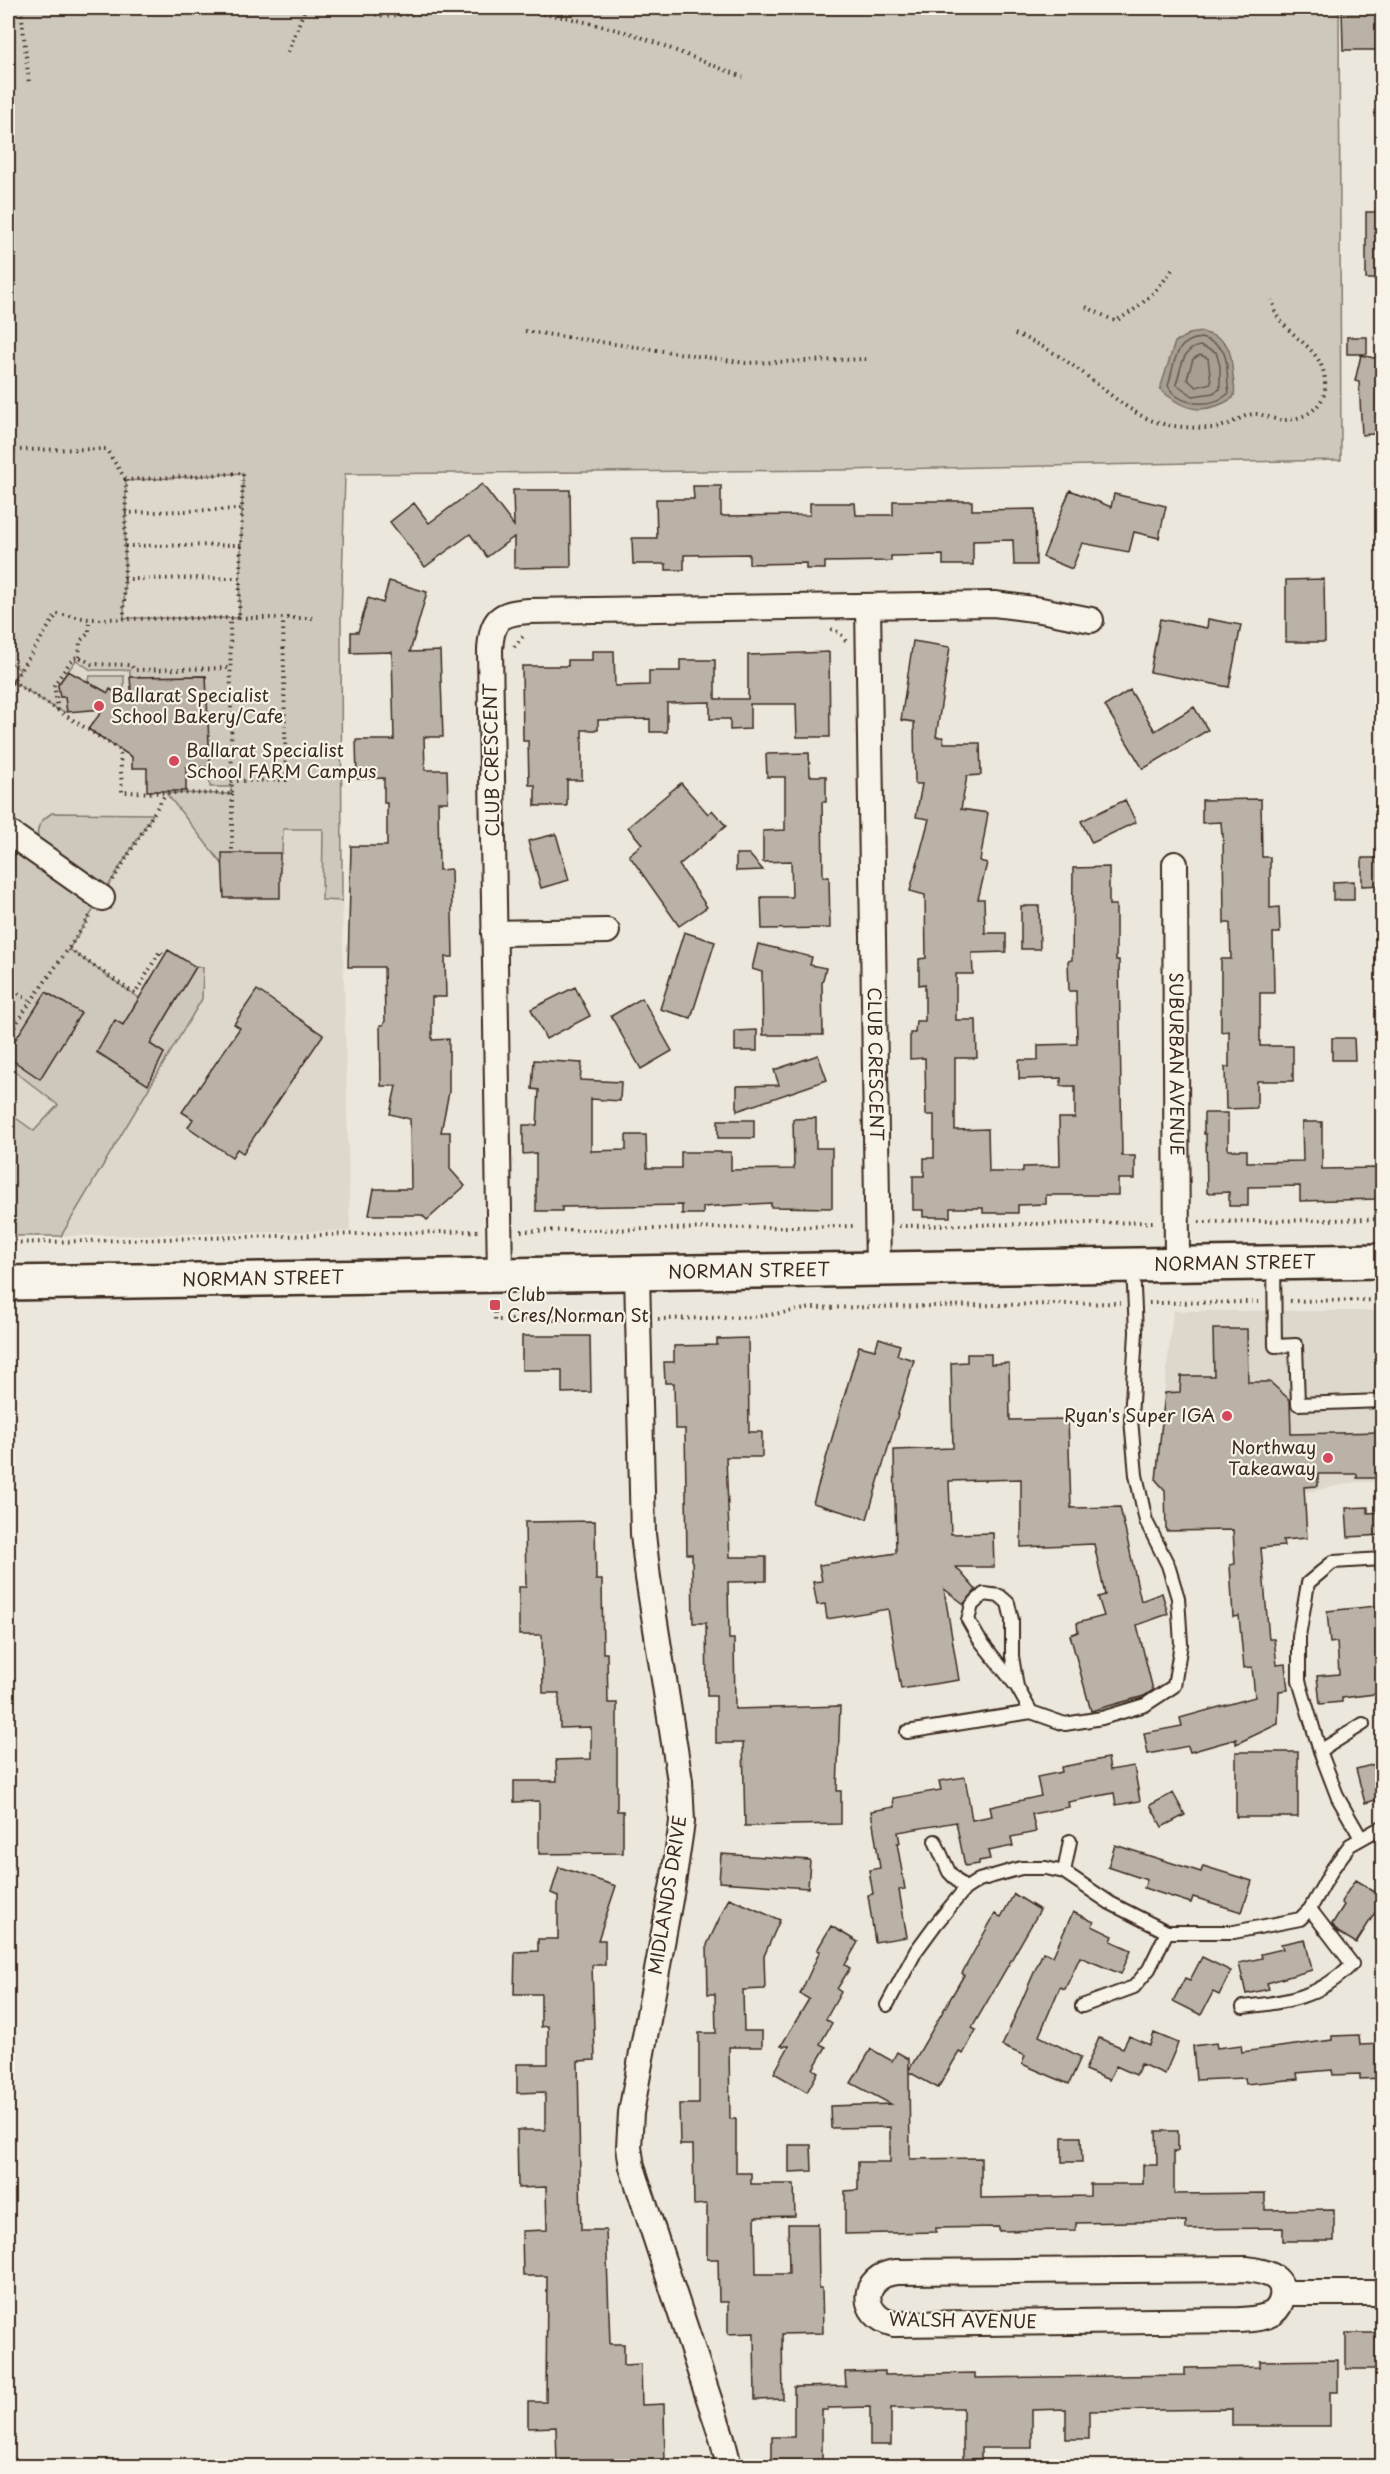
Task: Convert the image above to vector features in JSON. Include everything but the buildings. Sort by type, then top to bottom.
[{"type":"main road","name":"NORMAN STREET","points":[[8,1283],[1383,1261]]},
{"type":"street","name":"CLUB CRESCENT","points":[[500,1275],[490,650],[492,633],[498,619],[504,615],[529,611],[994,604],[1091,620]]},
{"type":"street","name":"CLUB CRESCENT","points":[[868,606],[878,1268]]},
{"type":"street","points":[[8,832],[102,898]]},
{"type":"street","name":"SUBURBAN AVENUE","points":[[1175,864],[1177,1264]]},
{"type":"street","points":[[494,933],[607,932]]},
{"type":"street","name":"MIDLANDS DRIVE","points":[[637,1273],[643,1534],[649,1589],[680,1781],[682,1822],[631,2113],[629,2147],[632,2167],[722,2438],[729,2466]]},
{"type":"street","name":"WALSH AVENUE","points":[[1246,2269],[1272,2275],[1279,2282],[1283,2294],[1280,2305],[1273,2313],[1263,2317],[1240,2320],[894,2324],[878,2318],[871,2309],[868,2298],[872,2285],[882,2275],[896,2272],[1246,2269]]},
{"type":"street","points":[[1283,2294],[1383,2293]]},
{"type":"lane","points":[[1274,1263],[1275,1346],[1296,1345],[1298,1404],[1383,1401]]},
{"type":"lane","points":[[907,1732],[1031,1712],[1065,1724],[1102,1718],[1145,1705],[1174,1686],[1181,1644],[1178,1599],[1168,1565],[1146,1521],[1136,1475],[1131,1419],[1136,1332],[1133,1265]]},
{"type":"lane","points":[[1361,1838],[1338,1798],[1320,1751],[1299,1681],[1299,1636],[1308,1583],[1333,1562],[1383,1559]]},
{"type":"lane","points":[[1017,1687],[1012,1656],[1012,1620],[1008,1603],[1000,1596],[984,1594],[972,1605],[968,1620],[979,1639],[1017,1687],[1031,1712]]},
{"type":"lane","points":[[1320,1751],[1363,1724]]},
{"type":"lane","points":[[887,2005],[916,1951],[965,1889],[979,1880],[1021,1868],[1046,1868],[1064,1872],[1110,1903],[1167,1932],[1234,1932],[1300,1919],[1310,1909],[1333,1868],[1350,1845],[1383,1827]]},
{"type":"lane","points":[[935,1841],[949,1872],[965,1889]]},
{"type":"lane","points":[[1064,1872],[1070,1841]]},
{"type":"lane","points":[[1243,2007],[1291,2001],[1340,1976],[1352,1964],[1310,1909]]},
{"type":"lane","points":[[1082,2006],[1134,1987],[1149,1970],[1167,1932]]},
{"type":"path","points":[[21,8],[29,84]]},
{"type":"path","points":[[288,52],[305,8]]},
{"type":"path","points":[[346,8],[384,16],[480,10],[527,12],[569,18],[633,34],[744,77]]},
{"type":"path","points":[[1086,307],[1115,321],[1126,316],[1152,294],[1172,270]]},
{"type":"path","points":[[1015,334],[1049,349],[1122,403],[1154,421],[1192,428],[1215,428],[1229,425],[1254,414],[1281,420],[1294,419],[1307,415],[1317,407],[1326,385],[1324,372],[1310,349],[1277,316],[1272,300]]},
{"type":"path","points":[[525,331],[746,363],[867,359]]},
{"type":"path","points":[[8,450],[106,449],[126,480],[124,618]]},
{"type":"path","points":[[126,480],[243,473],[239,618]]},
{"type":"path","points":[[125,513],[242,509]]},
{"type":"path","points":[[125,546],[241,545]]},
{"type":"path","points":[[124,579],[240,578]]},
{"type":"path","points":[[8,689],[57,614],[89,619],[283,620],[317,618]]},
{"type":"path","points":[[230,618],[232,853]]},
{"type":"path","points":[[79,657],[80,641],[89,633],[89,619]]},
{"type":"path","points":[[231,781],[286,780],[283,620]]},
{"type":"path","points":[[58,710],[54,685],[73,658],[79,657],[92,664],[131,665],[134,670],[231,668]]},
{"type":"path","points":[[12,681],[120,750],[122,792],[232,794]]},
{"type":"path","points":[[69,949],[135,994],[160,951],[164,957]]},
{"type":"path","points":[[8,987],[29,1000]]},
{"type":"path","points":[[8,1243],[499,1231],[1383,1219]]},
{"type":"path","points":[[812,1308],[1172,1302]]},
{"type":"shaded area","points":[[8,8],[1339,8],[1341,460],[841,470],[345,474],[341,620],[342,901],[322,900],[323,829],[283,829],[282,853],[223,865],[166,793],[232,794],[231,787],[210,787],[206,676],[130,677],[130,670],[91,670],[76,660],[58,685],[60,697],[65,697],[67,712],[58,710],[12,681],[20,670],[8,660]],"holes":[[[243,473],[239,618],[124,618],[126,481]]]},
{"type":"shaded area","name":"Ballarat Specialist School FARM Campus","points":[[8,431],[345,474],[341,620],[342,901],[350,1231],[8,1237]]},
{"type":"shaded area","points":[[90,676],[124,676],[124,693],[131,693],[131,701],[110,690],[108,693],[87,681]]},
{"type":"shaded area","points":[[52,813],[153,814],[69,949],[139,998],[123,1025],[115,1021],[97,1053],[148,1084],[164,1053],[150,1044],[196,967],[203,967],[202,999],[61,1236],[8,1236],[8,1126],[13,1116],[34,1131],[58,1105],[8,1066],[8,834],[38,844],[39,826]]},
{"type":"shaded area","points":[[1173,1311],[1382,1311],[1382,1482],[1357,1482],[1312,1491],[1174,1504],[1155,1481]]},
{"type":"water","points":[[1202,332],[1219,338],[1227,346],[1230,352],[1235,392],[1233,398],[1222,404],[1203,409],[1177,402],[1160,389],[1175,342],[1189,334]]},
{"type":"place","name":"Ballarat Specialist School Bakery/Cafe","points":[[99,706]]},
{"type":"place","name":"Ballarat Specialist School FARM Campus","points":[[174,761]]},
{"type":"place","name":"Club Cres/Norman St","points":[[495,1305]]},
{"type":"place","name":"Ryan's Super IGA","points":[[1227,1416]]},
{"type":"place","name":"Northway Takeaway","points":[[1328,1458]]}]
